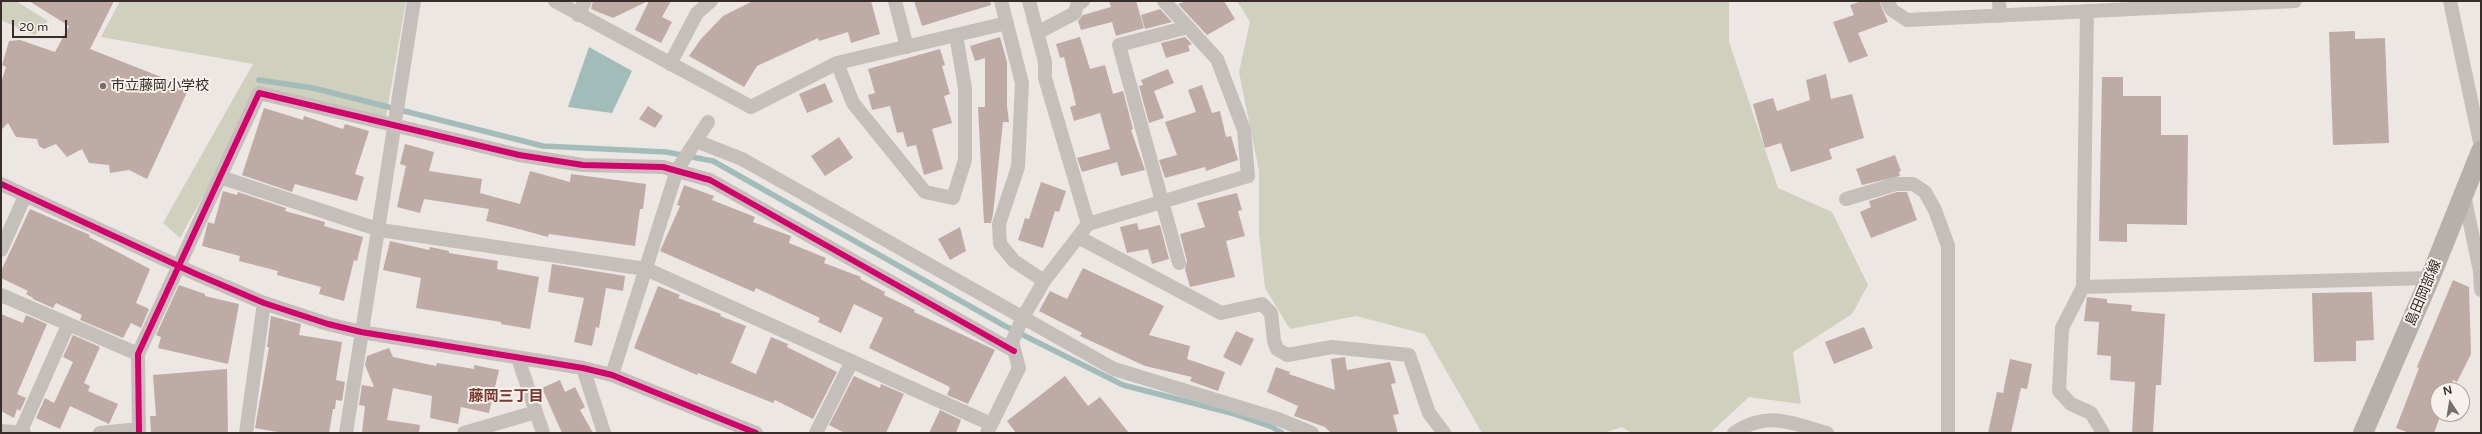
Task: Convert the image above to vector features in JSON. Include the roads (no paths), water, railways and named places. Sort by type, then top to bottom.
[{"type":"main road","name":"島田岡部線","points":[[2362,433],[2430,278],[2481,151]]},
{"type":"street","points":[[346,433],[361,332],[380,230],[393,125],[414,1]]},
{"type":"street","points":[[555,1],[578,15],[751,107],[837,63],[1007,23]]},
{"type":"street","points":[[578,15],[585,1]]},
{"type":"street","points":[[670,64],[697,13],[711,1]]},
{"type":"street","points":[[895,1],[906,46]]},
{"type":"street","points":[[1001,1],[1022,83],[1018,167],[999,224],[1000,244],[1014,261],[1044,281]]},
{"type":"street","points":[[1028,1],[1044,62],[1045,78],[1088,224]]},
{"type":"street","points":[[1037,33],[1075,13],[1077,5],[1083,1]]},
{"type":"street","points":[[220,177],[380,230],[646,268],[852,361],[989,428],[1019,368],[1012,342],[1022,319],[1044,281],[1088,224],[1248,176],[1244,130],[1217,59],[1164,1]]},
{"type":"street","points":[[1887,1],[1892,10],[1907,20],[2295,1]]},
{"type":"street","points":[[1999,1],[2000,16]]},
{"type":"street","points":[[2450,1],[2481,147]]},
{"type":"street","points":[[2087,11],[2083,287],[2062,328],[2058,390],[2071,404],[2091,413],[2103,433]]},
{"type":"street","points":[[1179,263],[1119,45],[1188,27]]},
{"type":"street","points":[[837,63],[853,103],[925,192],[953,198],[965,160],[965,88],[956,35]]},
{"type":"street","points":[[100,433],[139,431],[138,354],[260,92],[519,155],[583,165],[663,166],[710,180],[1014,351]]},
{"type":"street","points":[[612,375],[677,170],[708,122]]},
{"type":"street","points":[[696,140],[742,159],[1022,319],[1114,369],[1156,384],[1278,419],[1312,433]]},
{"type":"street","points":[[1,184],[178,266],[264,303],[361,332],[583,368],[612,375],[756,433]]},
{"type":"street","points":[[1846,199],[1896,184],[1913,184],[1924,192],[1935,210],[1948,246],[1948,433]]},
{"type":"street","points":[[1,250],[25,196]]},
{"type":"street","points":[[2464,196],[2481,270],[2481,290]]},
{"type":"street","points":[[1078,237],[1221,313],[1262,304],[1271,313],[1274,341],[1277,348],[1288,355],[1332,347],[1409,355],[1429,413],[1444,433]]},
{"type":"street","points":[[2083,287],[2430,278]]},
{"type":"street","points":[[1,295],[138,354]]},
{"type":"street","points":[[246,433],[264,303]]},
{"type":"street","points":[[20,433],[68,325]]},
{"type":"street","points":[[518,358],[544,433]]},
{"type":"street","points":[[816,433],[852,361]]},
{"type":"street","points":[[583,368],[604,433]]},
{"type":"street","points":[[464,433],[536,412]]},
{"type":"street","points":[[1734,433],[1749,423],[1780,419],[1827,433]]},
{"type":"street","points":[[1,431],[24,433]]},
{"type":"water","points":[[589,47],[632,71],[612,113],[568,107]]},
{"type":"waterway","points":[[259,80],[313,88],[543,146],[666,152],[713,161],[1005,326],[1123,385],[1231,413],[1272,427],[1282,433]]},
{"type":"place","name":"市立藤岡小学校","points":[[103,86]]},
{"type":"district","name":"藤岡三丁目","points":[[506,397]]}]
